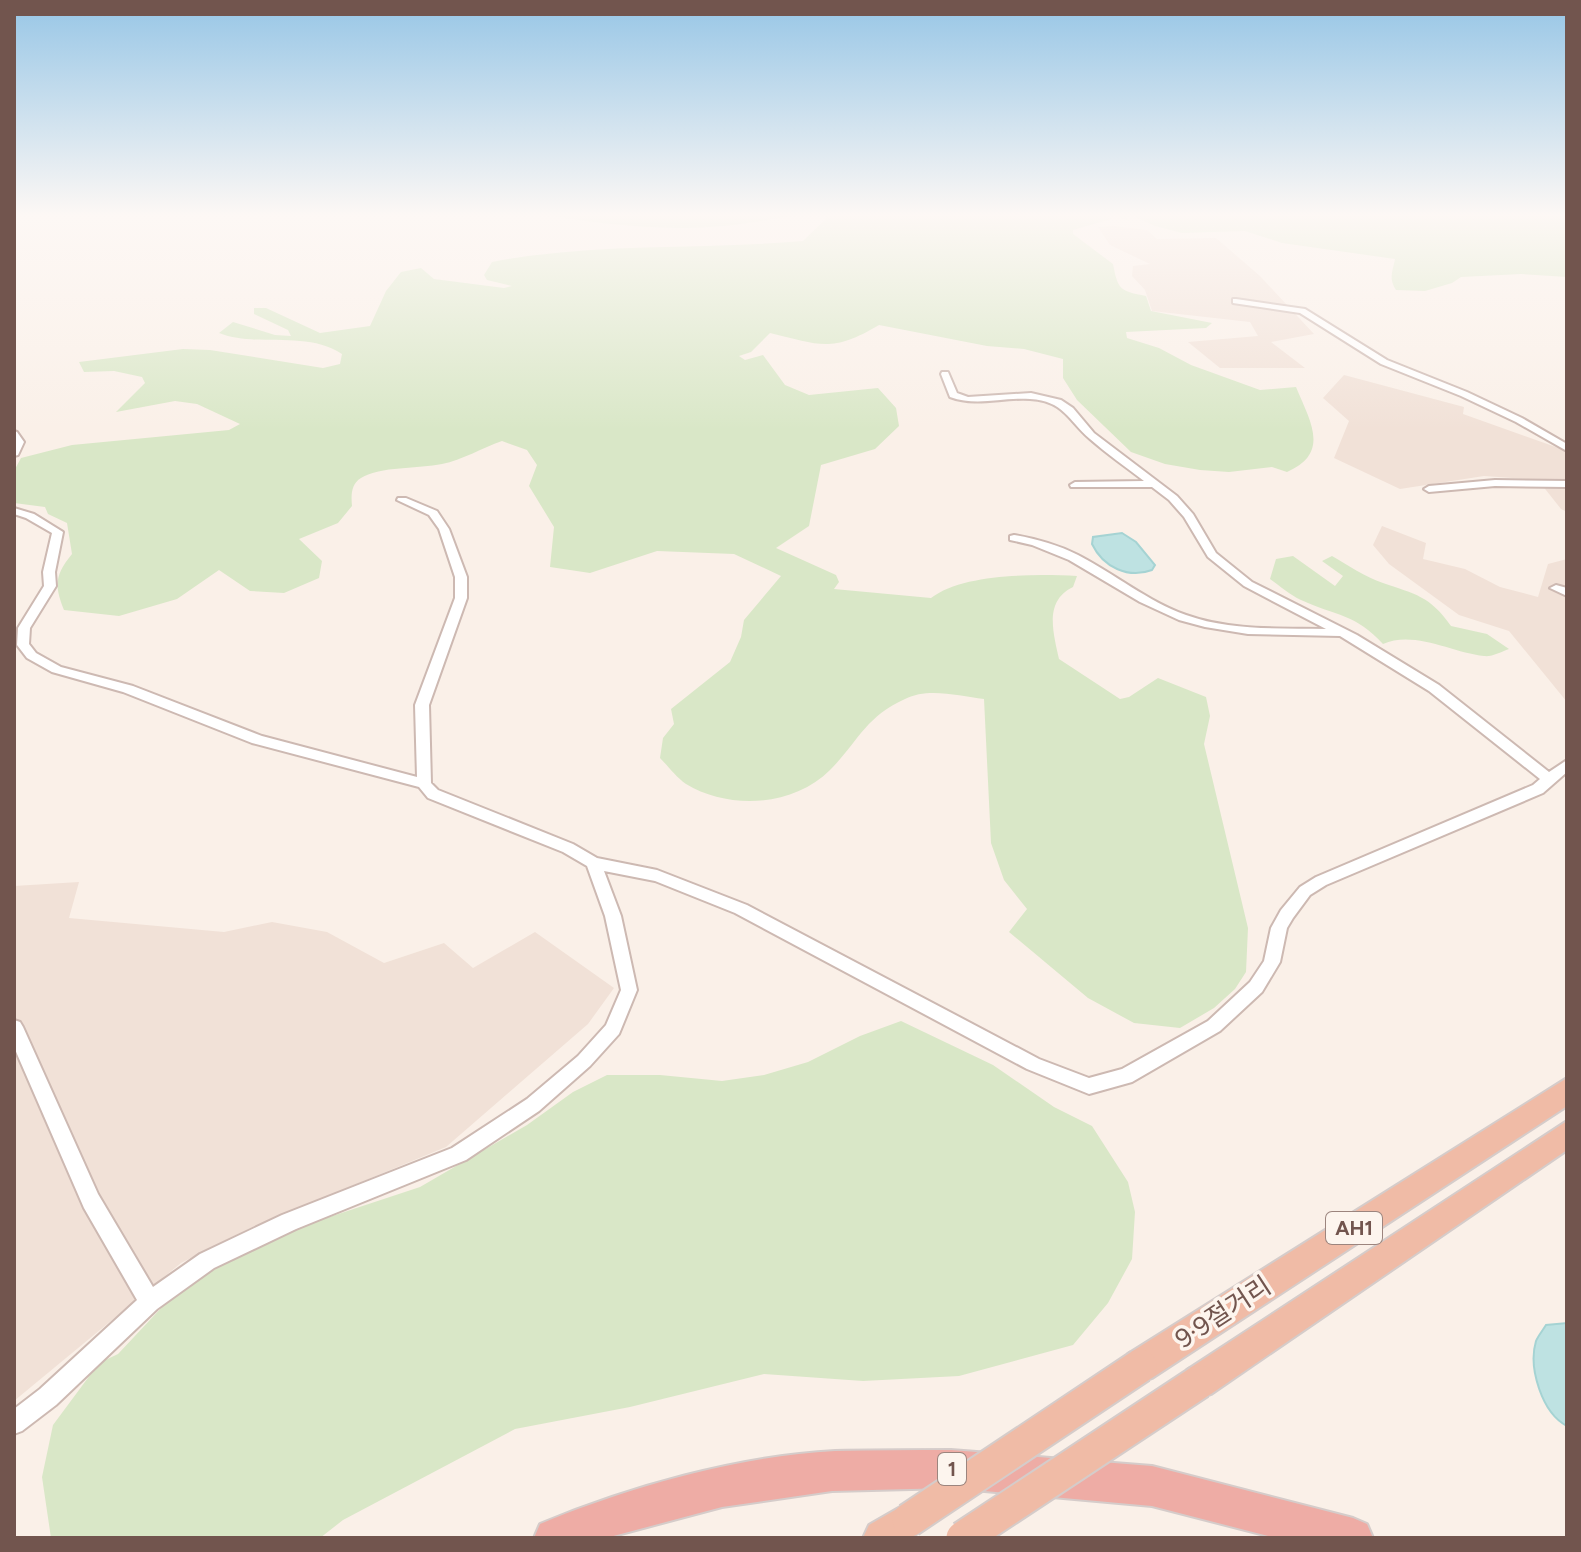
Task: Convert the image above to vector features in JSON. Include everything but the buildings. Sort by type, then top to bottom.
[{"type":"highway","name":"9·9절거리","points":[[896,1529],[1140,1366],[1567,1091]]},
{"type":"highway","name":"9·9절거리","points":[[963,1538],[1567,1134]]},
{"type":"highway","name":"1","points":[[554,1538],[624,1511],[722,1487],[832,1471],[951,1469],[1152,1486],[1353,1538]]},
{"type":"street","points":[[1236,301],[1302,311],[1384,362],[1464,394],[1519,420],[1567,448]]},
{"type":"street","points":[[945,374],[953,395],[959,398],[984,400],[1031,396],[1058,402],[1070,410],[1091,435],[1156,484],[1189,516],[1212,555],[1226,567],[1258,590],[1345,634],[1434,688],[1549,779]]},
{"type":"street","points":[[14,434],[19,442],[14,453]]},
{"type":"street","points":[[1429,489],[1495,483],[1567,484]]},
{"type":"street","points":[[1075,485],[1156,484]]},
{"type":"street","points":[[402,500],[433,513],[444,529],[461,577],[461,598],[422,705],[424,784]]},
{"type":"street","points":[[14,511],[58,532],[57,546],[47,574],[50,586],[24,628],[19,650],[42,664],[125,688],[231,731],[424,784],[433,794],[568,848],[593,863],[657,876],[741,909],[1033,1064],[1089,1086],[1126,1076],[1214,1026],[1256,987],[1272,962],[1279,928],[1305,891],[1538,789],[1567,765]]},
{"type":"street","points":[[1014,538],[1032,540],[1067,553],[1165,611],[1215,626],[1258,633],[1345,634]]},
{"type":"street","points":[[14,1423],[48,1397],[150,1302],[207,1261],[289,1222],[459,1154],[533,1105],[584,1061],[613,1029],[629,990],[613,916],[593,863]]},
{"type":"street","points":[[14,1027],[91,1201],[150,1302]]},
{"type":"shaded area","points":[[1141,285],[1269,285],[1314,334],[1271,342],[1305,368],[1220,368],[1188,342],[1258,336],[1250,322],[1152,311]]},
{"type":"shaded area","points":[[1344,375],[1464,407],[1463,414],[1567,451],[1567,512],[1561,509],[1538,480],[1484,476],[1400,489],[1334,458],[1349,421],[1323,398]]},
{"type":"shaded area","points":[[1382,526],[1426,543],[1423,559],[1465,569],[1500,587],[1538,597],[1548,564],[1567,559],[1567,702],[1509,631],[1459,615],[1389,564],[1373,545]]},
{"type":"shaded area","points":[[79,882],[69,918],[224,932],[272,922],[327,932],[384,963],[444,943],[473,968],[535,932],[614,988],[588,1024],[446,1147],[250,1228],[181,1263],[14,1401],[14,886]]},
{"type":"green space","points":[[390,285],[512,286],[510,285],[1120,285],[1131,293],[1146,296],[1151,311],[1212,323],[1206,328],[1126,332],[1127,338],[1260,390],[1296,387],[1311,424],[1313,446],[1309,455],[1287,472],[1272,467],[1229,472],[1165,464],[1131,452],[1077,400],[1063,378],[1063,359],[1024,349],[987,346],[879,325],[849,340],[826,344],[770,333],[751,352],[739,356],[745,360],[763,355],[785,385],[809,395],[878,388],[896,408],[899,426],[875,449],[821,465],[809,526],[776,548],[836,575],[839,582],[834,589],[931,598],[945,590],[980,580],[1021,575],[1077,576],[1073,587],[1064,593],[1054,609],[1053,628],[1059,659],[1120,699],[1129,697],[1158,678],[1206,697],[1210,716],[1204,744],[1248,928],[1246,972],[1235,989],[1214,1008],[1180,1028],[1134,1023],[1088,998],[1009,932],[1027,909],[1004,880],[991,843],[984,699],[934,693],[905,699],[871,722],[830,770],[815,782],[780,798],[741,801],[721,798],[686,784],[660,758],[663,738],[674,724],[671,709],[730,662],[741,637],[744,620],[781,576],[734,554],[657,551],[590,573],[550,567],[554,527],[529,486],[537,465],[527,450],[502,441],[450,462],[378,471],[358,480],[353,487],[352,506],[338,523],[299,539],[322,561],[319,578],[284,593],[250,591],[219,570],[177,599],[119,616],[64,610],[58,580],[72,554],[67,523],[48,514],[45,507],[14,503],[14,471],[21,458],[72,445],[229,430],[240,424],[197,404],[175,401],[116,412],[145,383],[142,377],[114,371],[84,372],[79,362],[183,349],[210,350],[323,368],[340,364],[342,354],[313,343],[249,339],[219,333],[233,322],[275,335],[291,336],[288,330],[254,314],[254,308],[266,308],[320,333],[370,326]]},
{"type":"green space","points":[[1444,285],[1425,291],[1396,290],[1394,286]]},
{"type":"green space","points":[[1293,556],[1335,586],[1343,576],[1322,561],[1332,556],[1370,578],[1421,597],[1436,608],[1451,626],[1487,634],[1509,649],[1484,656],[1420,641],[1395,640],[1383,644],[1354,621],[1301,600],[1270,579],[1276,559]]},
{"type":"green space","points":[[901,1021],[993,1065],[1054,1107],[1092,1126],[1128,1182],[1135,1212],[1132,1259],[1108,1303],[1073,1345],[959,1376],[863,1381],[764,1374],[630,1407],[515,1429],[343,1520],[320,1538],[51,1538],[42,1477],[53,1425],[99,1363],[118,1354],[164,1305],[206,1274],[290,1230],[420,1187],[527,1125],[573,1092],[607,1075],[660,1075],[722,1081],[764,1075],[808,1062],[860,1036]]},
{"type":"water","points":[[1122,533],[1136,542],[1155,565],[1152,570],[1134,573],[1117,569],[1103,559],[1092,544],[1093,537]]},
{"type":"water","points":[[1567,1323],[1567,1426],[1558,1420],[1544,1401],[1536,1376],[1534,1352],[1536,1341],[1546,1325]]}]
